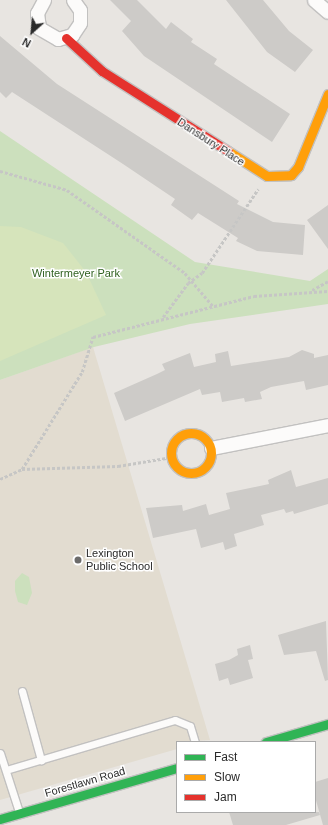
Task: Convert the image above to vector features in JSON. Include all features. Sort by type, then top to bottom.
[{"type":"street","points":[[44,0],[37,12],[39,28],[50,38],[66,38],[80,24],[80,10],[73,0]]},
{"type":"street","points":[[314,0],[328,12]]},
{"type":"street","name":"Dansbury Place","points":[[66,38],[102,70],[267,176]]},
{"type":"street","points":[[267,176],[291,175],[298,167],[328,94]]},
{"type":"street","points":[[211,448],[328,425]]},
{"type":"street","points":[[184,434],[198,434],[211,448],[210,461],[199,471],[182,470],[172,457],[173,444],[184,434]]},
{"type":"street","points":[[269,741],[328,724]]},
{"type":"street","name":"Forestlawn Road","points":[[0,819],[176,768]]},
{"type":"lane","points":[[22,691],[41,760]]},
{"type":"lane","points":[[6,770],[175,720],[190,726],[195,741]]},
{"type":"lane","points":[[0,753],[19,814]]},
{"type":"path","points":[[0,171],[67,190],[185,273],[213,306]]},
{"type":"path","points":[[163,318],[193,282],[267,176]]},
{"type":"path","points":[[311,290],[328,281]]},
{"type":"path","points":[[22,469],[82,372],[93,337],[254,296],[311,290],[328,290]]},
{"type":"path","points":[[0,479],[22,469],[118,466],[172,457]]},
{"type":"shaded area","name":"Lexington Public School","points":[[93,347],[210,740],[176,741],[176,749],[0,800],[0,380]]},
{"type":"green space","name":"Wintermeyer Park","points":[[0,131],[195,262],[310,281],[328,269],[328,304],[190,324],[94,347],[0,380]]},
{"type":"green space","points":[[0,226],[21,227],[63,243],[86,272],[106,315],[0,361]]},
{"type":"green space","points":[[22,573],[29,577],[32,593],[27,605],[18,602],[15,591],[15,581]]},
{"type":"building","points":[[110,0],[137,0],[166,29],[171,22],[193,39],[191,42],[217,59],[214,64],[290,114],[272,142],[144,56],[122,31],[131,21]]},
{"type":"building","points":[[226,0],[263,0],[289,31],[313,50],[295,72],[267,52]]},
{"type":"building","points":[[0,36],[57,84],[239,201],[237,204],[273,222],[305,225],[303,255],[257,251],[236,241],[238,238],[198,213],[192,220],[171,205],[175,199],[123,164],[12,92],[6,98],[0,92]]},
{"type":"building","points":[[328,205],[328,249],[307,220]]},
{"type":"building","points":[[302,350],[314,354],[314,358],[328,355],[328,385],[306,390],[304,381],[271,387],[260,392],[262,399],[245,402],[244,398],[222,402],[220,392],[202,395],[200,389],[125,421],[114,393],[165,370],[162,364],[190,353],[194,367],[216,362],[215,354],[228,351],[231,366],[289,357]]},
{"type":"building","points":[[291,470],[296,487],[328,478],[328,504],[294,514],[293,511],[286,513],[284,509],[261,515],[264,525],[234,534],[237,546],[225,550],[223,542],[201,548],[196,529],[153,538],[146,508],[182,505],[183,511],[206,504],[209,515],[230,509],[226,493],[269,484],[268,480]]},
{"type":"building","points":[[326,621],[328,680],[325,681],[316,651],[284,655],[278,635]]},
{"type":"building","points":[[250,645],[253,659],[248,660],[253,678],[230,685],[228,678],[219,681],[215,664],[229,660],[238,655],[237,649]]},
{"type":"building","points":[[328,778],[328,825],[323,825],[316,800],[316,782]]},
{"type":"building","points":[[319,812],[320,815],[286,825],[233,825],[229,813]]},
{"type":"traffic: fast","points":[[269,741],[328,724]]},
{"type":"traffic: fast","points":[[0,819],[176,768]]},
{"type":"traffic: slow","points":[[228,151],[267,176],[291,175],[298,167],[328,94]]},
{"type":"traffic: slow","points":[[191,433],[199,435],[205,439],[209,445],[211,453],[209,461],[205,467],[199,471],[191,473],[183,471],[177,467],[173,461],[171,453],[173,445],[177,439],[183,435],[191,433]]},
{"type":"traffic: jam","points":[[66,38],[102,71],[228,151]]},
{"type":"place","name":"Lexington Public School","points":[[78,560]]}]
